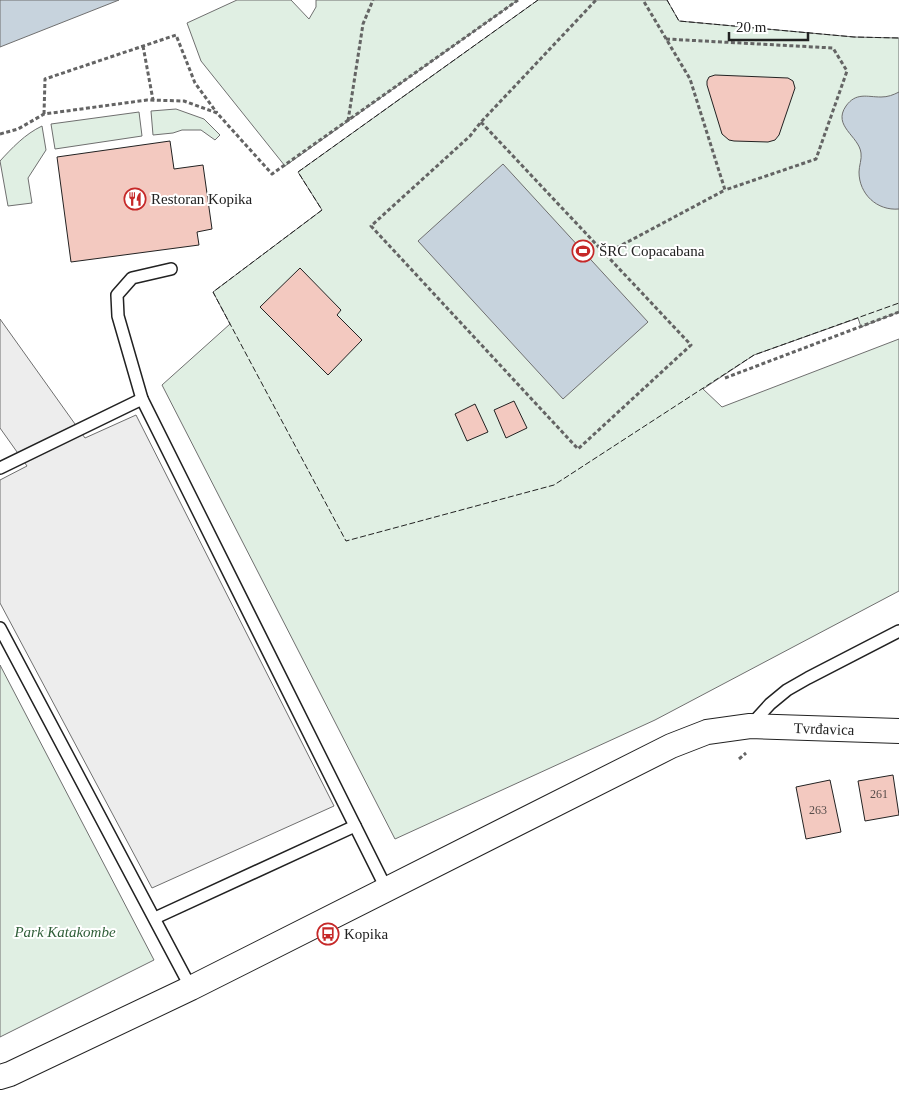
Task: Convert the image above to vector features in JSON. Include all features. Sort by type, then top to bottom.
[{"type":"street","name":"Tvrđavica","points":[[0,1077],[10,1074],[191,988],[671,746],[707,732],[750,726],[899,731]]},
{"type":"lane","points":[[171,269],[132,278],[117,295],[118,316],[142,398],[387,890]]},
{"type":"lane","points":[[0,468],[142,398]]},
{"type":"lane","points":[[0,628],[191,988]]},
{"type":"lane","points":[[750,726],[770,704],[788,690],[899,631]]},
{"type":"lane","points":[[155,918],[355,826]]},
{"type":"path","points":[[348,121],[363,24],[374,0]]},
{"type":"path","points":[[44,114],[45,79],[176,35],[195,83],[217,113],[272,174],[518,0]]},
{"type":"path","points":[[481,122],[691,345],[578,449],[370,226],[470,136],[481,122],[596,0]]},
{"type":"path","points":[[643,0],[690,79],[725,190]]},
{"type":"path","points":[[605,254],[725,190],[816,159],[847,71],[833,48],[666,39]]},
{"type":"path","points":[[143,46],[153,100]]},
{"type":"path","points":[[0,134],[18,129],[44,114],[153,100],[184,101],[217,113]]},
{"type":"path","points":[[725,378],[899,312]]},
{"type":"green space","points":[[237,0],[291,0],[309,19],[316,7],[316,0],[518,0],[285,166],[201,61],[187,23]]},
{"type":"green space","points":[[538,0],[667,0],[679,21],[854,37],[899,38],[899,312],[861,327],[858,318],[754,355],[703,389],[722,407],[899,339],[899,591],[655,720],[395,839],[162,385],[230,324],[213,292],[322,210],[298,172]]},
{"type":"green space","points":[[176,109],[204,119],[220,135],[215,140],[201,130],[182,130],[153,135],[151,111]]},
{"type":"green space","points":[[139,112],[142,136],[55,149],[51,124]]},
{"type":"green space","points":[[42,126],[46,150],[28,178],[32,203],[8,206],[0,161],[24,137]]},
{"type":"green space","name":"Park Katakombe","points":[[0,665],[154,960],[0,1037]]},
{"type":"shaded area","points":[[0,0],[119,0],[0,47]]},
{"type":"shaded area","points":[[899,92],[899,209],[891,209],[871,200],[862,187],[859,172],[861,153],[842,119],[846,106],[858,97],[886,97]]},
{"type":"shaded area","points":[[503,164],[648,322],[563,399],[418,241]]},
{"type":"shaded area","points":[[0,319],[85,438],[136,415],[334,806],[152,888],[0,603],[0,480],[27,466],[0,428]]},
{"type":"building","points":[[715,75],[788,78],[793,81],[795,88],[779,135],[775,140],[768,142],[734,141],[729,140],[722,134],[707,85],[709,77]]},
{"type":"building","name":"Restoran Kopika","points":[[170,141],[174,169],[203,165],[212,229],[197,232],[199,245],[71,262],[57,157]]},
{"type":"building","points":[[300,268],[341,310],[337,315],[362,340],[328,375],[260,307]]},
{"type":"building","points":[[514,401],[527,428],[506,438],[494,410]]},
{"type":"building","points":[[475,404],[488,432],[467,441],[455,414]]},
{"type":"building","points":[[893,775],[899,815],[865,821],[858,781]]},
{"type":"building","points":[[830,780],[841,832],[806,839],[796,787]]},
{"type":"fence","points":[[538,0],[298,172],[322,210],[213,292],[346,541],[554,485],[754,355],[899,303]]},
{"type":"fence","points":[[667,0],[679,21],[854,37],[899,38]]},
{"type":"place","name":"Restoran Kopika","points":[[135,199]]},
{"type":"place","name":"ŠRC Copacabana","points":[[583,251]]},
{"type":"place","name":"Kopika","points":[[328,934]]}]
